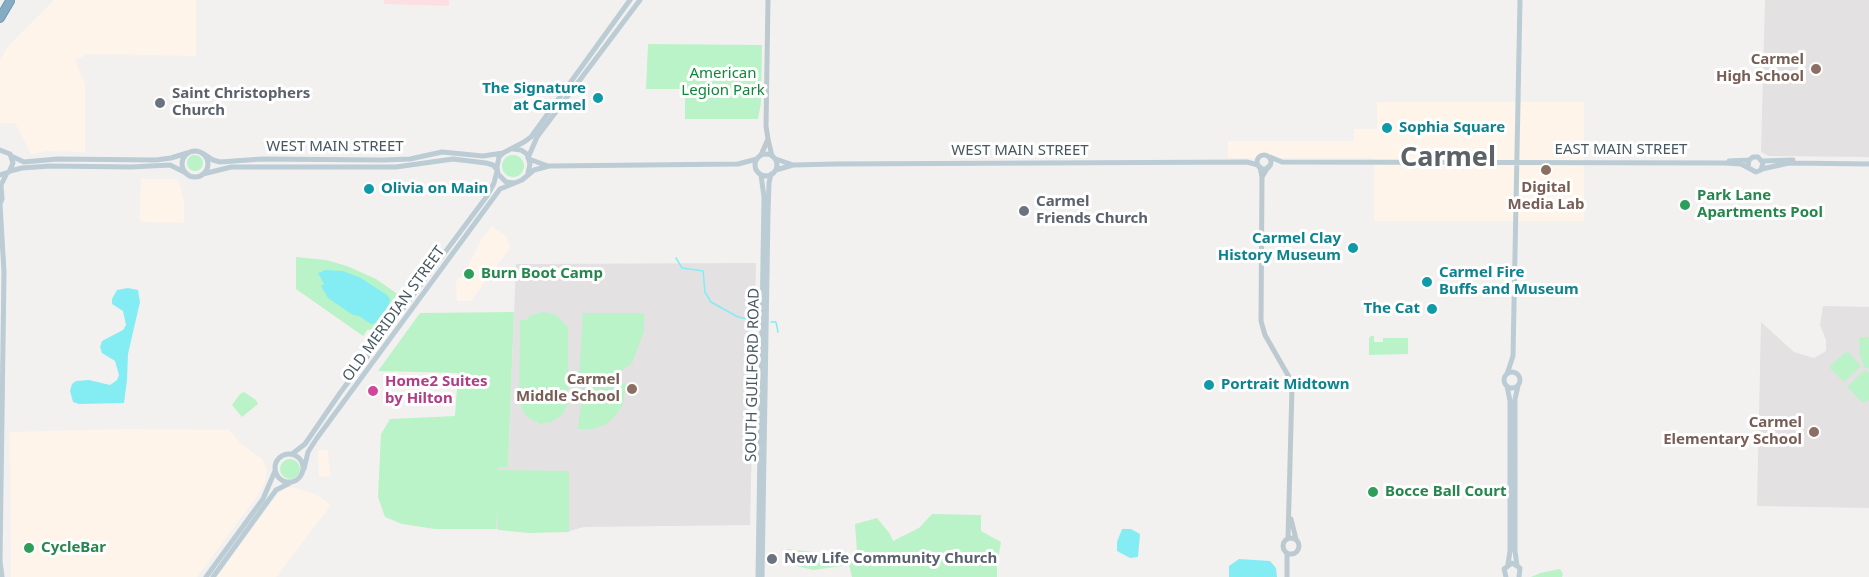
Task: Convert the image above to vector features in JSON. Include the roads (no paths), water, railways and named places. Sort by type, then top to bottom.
[{"type":"highway","points":[[0,11],[10,1]]},
{"type":"highway","points":[[0,18],[10,1]]},
{"type":"main road","points":[[549,166],[534,170],[515,183],[506,182],[497,171],[498,159],[503,153],[531,136],[630,0]]},
{"type":"main road","points":[[527,174],[530,167],[531,147],[640,0]]},
{"type":"main road","points":[[1519,577],[1520,570],[1515,551],[1515,399],[1521,378],[1517,373],[1513,356],[1520,0]]},
{"type":"main road","points":[[531,147],[539,164]]},
{"type":"main road","points":[[511,149],[521,150],[539,164],[549,166],[738,164],[767,154],[774,158],[774,172],[759,172],[738,164]]},
{"type":"main road","points":[[0,150],[24,162],[57,159],[147,160],[171,158],[197,150],[204,154],[208,165],[203,174],[195,177],[172,165],[50,166],[22,168],[0,175]]},
{"type":"main road","name":"WEST MAIN STREET","points":[[204,154],[220,162],[262,159],[383,160],[410,159],[441,152],[483,156],[503,153]]},
{"type":"main road","points":[[186,173],[182,162],[187,153]]},
{"type":"main road","points":[[1281,162],[1265,155],[1259,156],[1257,161],[1259,166],[1269,166],[1281,162],[1518,161]]},
{"type":"main road","points":[[2,577],[0,561],[4,284],[0,204],[2,182],[13,163],[11,156]]},
{"type":"main road","name":"WEST MAIN STREET","points":[[1247,162],[1259,156]]},
{"type":"main road","points":[[759,157],[755,164],[759,172]]},
{"type":"main road","points":[[1269,166],[1270,157]]},
{"type":"main road","points":[[1756,157],[1762,161],[1869,162],[1789,163],[1754,172],[1748,167],[1749,160],[1756,157]]},
{"type":"main road","name":"WEST MAIN STREET","points":[[774,158],[793,165]]},
{"type":"main road","name":"WEST MAIN STREET","points":[[203,174],[234,167],[396,167],[453,159],[493,165],[497,171]]},
{"type":"main road","name":"EAST MAIN STREET","points":[[1725,163],[1749,160]]},
{"type":"main road","name":"EAST MAIN STREET","points":[[1518,161],[1725,163],[1748,167]]},
{"type":"main road","points":[[1762,161],[1762,169]]},
{"type":"main road","name":"WEST MAIN STREET","points":[[774,172],[793,165],[1247,162],[1259,166]]},
{"type":"main road","points":[[488,164],[494,173],[494,183]]},
{"type":"main road","name":"OLD MERIDIAN STREET","points":[[292,454],[305,444],[345,386],[487,196],[497,171]]},
{"type":"main road","name":"SOUTH GUILFORD ROAD","points":[[759,172],[764,197],[760,577]]},
{"type":"main road","name":"SOUTH GUILFORD ROAD","points":[[760,577],[769,183],[774,172]]},
{"type":"main road","name":"OLD MERIDIAN STREET","points":[[303,469],[308,452],[317,438],[495,194],[502,188],[515,183]]},
{"type":"main road","points":[[1505,576],[1504,569],[1508,564],[1510,550],[1510,401],[1504,380],[1513,356]]},
{"type":"main road","points":[[1507,374],[1512,371],[1517,373]]},
{"type":"main road","points":[[1507,386],[1511,388],[1518,386]]},
{"type":"main road","points":[[206,577],[263,498],[279,459],[292,454],[299,458],[303,469],[299,479],[276,490],[213,577]]},
{"type":"main road","points":[[275,471],[280,480],[290,483]]},
{"type":"main road","points":[[1508,564],[1517,565]]},
{"type":"street","points":[[768,0],[768,139],[774,158]]},
{"type":"street","points":[[759,157],[768,139]]},
{"type":"street","points":[[1259,166],[1262,177],[1260,315],[1263,331],[1289,377],[1292,387],[1288,538],[1283,546],[1290,553]]},
{"type":"street","points":[[1262,177],[1269,166]]},
{"type":"street","points":[[1287,577],[1286,567],[1290,553],[1298,548],[1289,506]]},
{"type":"street","points":[[1288,538],[1296,540]]},
{"type":"water","points":[[326,270],[343,271],[361,278],[387,295],[390,299],[389,305],[375,323],[371,324],[353,315],[328,298],[321,286],[324,284],[318,273]]},
{"type":"water","points":[[128,288],[138,290],[140,302],[128,354],[124,403],[79,404],[73,402],[70,391],[72,384],[76,381],[89,380],[110,385],[117,380],[119,375],[115,361],[102,353],[100,347],[102,341],[123,330],[126,325],[123,311],[112,304],[112,299],[117,290]]},
{"type":"water","points":[[1122,529],[1131,529],[1140,534],[1138,557],[1130,558],[1117,551],[1117,542]]},
{"type":"water","points":[[1239,559],[1270,561],[1276,568],[1277,577],[1229,577],[1229,566]]},
{"type":"waterway","points":[[676,258],[682,268],[703,271],[705,292],[711,302],[738,317],[753,320]]},
{"type":"waterway","points":[[771,322],[776,322],[778,332]]},
{"type":"place","name":"Carmel High School","points":[[1816,69]]},
{"type":"place","name":"The Signature at Carmel","points":[[598,98]]},
{"type":"place","name":"Saint Christophers Church","points":[[160,103]]},
{"type":"place","name":"Sophia Square","points":[[1387,128]]},
{"type":"place","name":"Digital Media Lab","points":[[1546,170]]},
{"type":"place","name":"Olivia on Main","points":[[369,189]]},
{"type":"place","name":"Park Lane Apartments Pool","points":[[1685,205]]},
{"type":"place","name":"Carmel Friends Church","points":[[1024,211]]},
{"type":"place","name":"Carmel Clay History Museum","points":[[1353,248]]},
{"type":"place","name":"Burn Boot Camp","points":[[469,274]]},
{"type":"place","name":"Carmel Fire Buffs and Museum","points":[[1427,282]]},
{"type":"place","name":"The Cat","points":[[1432,309]]},
{"type":"place","name":"Portrait Midtown","points":[[1209,385]]},
{"type":"place","name":"Carmel Middle School","points":[[632,389]]},
{"type":"place","name":"Home2 Suites by Hilton","points":[[373,391]]},
{"type":"place","name":"Carmel Elementary School","points":[[1814,432]]},
{"type":"place","name":"Bocce Ball Court","points":[[1373,492]]},
{"type":"place","name":"CycleBar","points":[[29,548]]},
{"type":"place","name":"New Life Community Church","points":[[772,559]]},
{"type":"district","name":"Carmel","points":[[1448,158]]},
{"type":"park label","name":"American Legion Park","points":[[723,82]]}]
